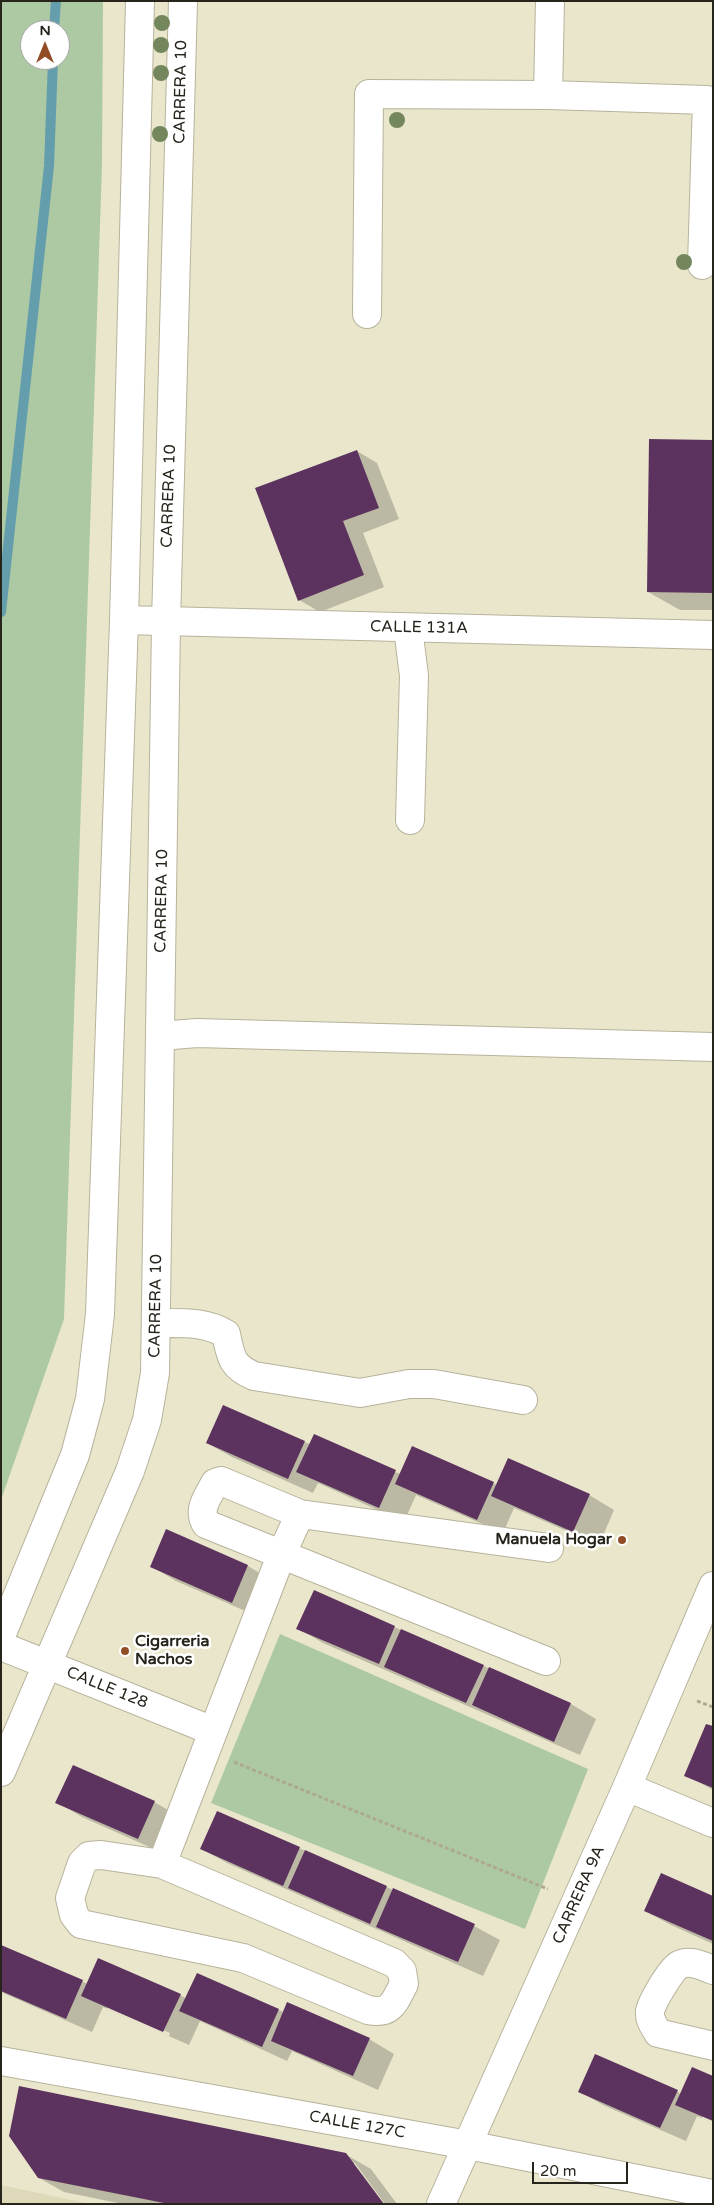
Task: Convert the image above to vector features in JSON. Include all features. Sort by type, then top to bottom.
[{"type":"street","points":[[1,1636],[75,1455],[90,1399],[100,1314],[124,620],[140,1]]},
{"type":"street","name":"CARRERA 10","points":[[1,1772],[130,1471],[147,1420],[155,1373],[166,622],[183,1]]},
{"type":"street","points":[[548,95],[550,1]]},
{"type":"street","points":[[366,314],[369,94],[548,95],[708,100],[702,265]]},
{"type":"street","name":"CALLE 131A","points":[[124,620],[713,635]]},
{"type":"street","points":[[408,628],[414,676],[410,820]]},
{"type":"street","points":[[160,1036],[197,1033],[713,1047]]},
{"type":"street","points":[[156,1323],[188,1323],[213,1326],[226,1334],[232,1359],[239,1370],[254,1376],[360,1393],[409,1384],[434,1384],[523,1400]]},
{"type":"street","points":[[546,1661],[282,1553],[206,1524],[201,1516],[201,1510],[215,1483],[221,1481],[300,1514],[549,1548]]},
{"type":"street","points":[[162,1864],[282,1553],[300,1514]]},
{"type":"street","name":"CARRERA 9A","points":[[441,2204],[627,1787],[713,1586]]},
{"type":"street","name":"CALLE 128","points":[[1,1646],[46,1664],[209,1740]]},
{"type":"street","points":[[627,1787],[713,1822]]},
{"type":"street","points":[[101,1855],[162,1864],[394,1963],[402,1971],[404,1984],[390,2008],[380,2012],[374,2011],[242,1958],[81,1924],[74,1915],[70,1898],[82,1863],[89,1856],[101,1855]]},
{"type":"street","points":[[713,1970],[693,1962],[680,1964],[672,1970],[650,2010],[651,2022],[658,2033],[713,2046]]},
{"type":"street","name":"CALLE 127C","points":[[1,2061],[468,2145],[713,2194]]},
{"type":"path","points":[[209,1740],[576,1899]]},
{"type":"shaded area","points":[[1,2185],[90,2204],[1,2204]]},
{"type":"green space","points":[[1,1],[103,1],[102,164],[64,1319],[1,1500]]},
{"type":"green space","points":[[280,1634],[588,1769],[525,1929],[211,1803]]},
{"type":"building","points":[[649,439],[713,440],[713,593],[647,592]]},
{"type":"building","points":[[357,450],[379,508],[343,521],[364,575],[298,601],[255,488]]},
{"type":"building","points":[[223,1405],[305,1441],[288,1479],[206,1443]]},
{"type":"building","points":[[314,1434],[396,1470],[379,1508],[296,1472]]},
{"type":"building","points":[[412,1446],[494,1482],[477,1520],[395,1484]]},
{"type":"building","points":[[508,1458],[590,1494],[573,1532],[491,1496]]},
{"type":"building","points":[[166,1529],[248,1565],[232,1603],[150,1567]]},
{"type":"building","points":[[314,1590],[395,1626],[379,1664],[296,1629]]},
{"type":"building","points":[[401,1629],[484,1665],[466,1703],[384,1667]]},
{"type":"building","points":[[489,1667],[571,1703],[554,1742],[472,1705]]},
{"type":"building","points":[[706,1724],[713,1726],[713,1788],[684,1776]]},
{"type":"building","points":[[73,1765],[155,1801],[138,1839],[55,1803]]},
{"type":"building","points":[[217,1811],[300,1847],[283,1886],[200,1849]]},
{"type":"building","points":[[305,1850],[387,1886],[370,1924],[288,1888]]},
{"type":"building","points":[[661,1873],[713,1896],[713,1941],[644,1911]]},
{"type":"building","points":[[393,1888],[475,1924],[458,1962],[376,1927]]},
{"type":"building","points":[[1,1945],[83,1980],[66,2019],[1,1991]]},
{"type":"building","points":[[98,1958],[181,1994],[163,2032],[81,1996]]},
{"type":"building","points":[[197,1973],[279,2009],[262,2047],[179,2011]]},
{"type":"building","points":[[287,2002],[370,2038],[353,2076],[271,2041]]},
{"type":"building","points":[[595,2054],[678,2090],[660,2128],[578,2092]]},
{"type":"building","points":[[692,2067],[713,2076],[713,2121],[675,2105]]},
{"type":"building","points":[[19,2086],[346,2153],[384,2204],[169,2204],[38,2178],[9,2136]]},
{"type":"waterway","points":[[55,20],[56,1]]},
{"type":"waterway","points":[[1,612],[49,166],[53,70]]},
{"type":"place","name":"Manuela Hogar","points":[[622,1540]]},
{"type":"place","name":"Cigarreria Nachos","points":[[125,1651]]}]
